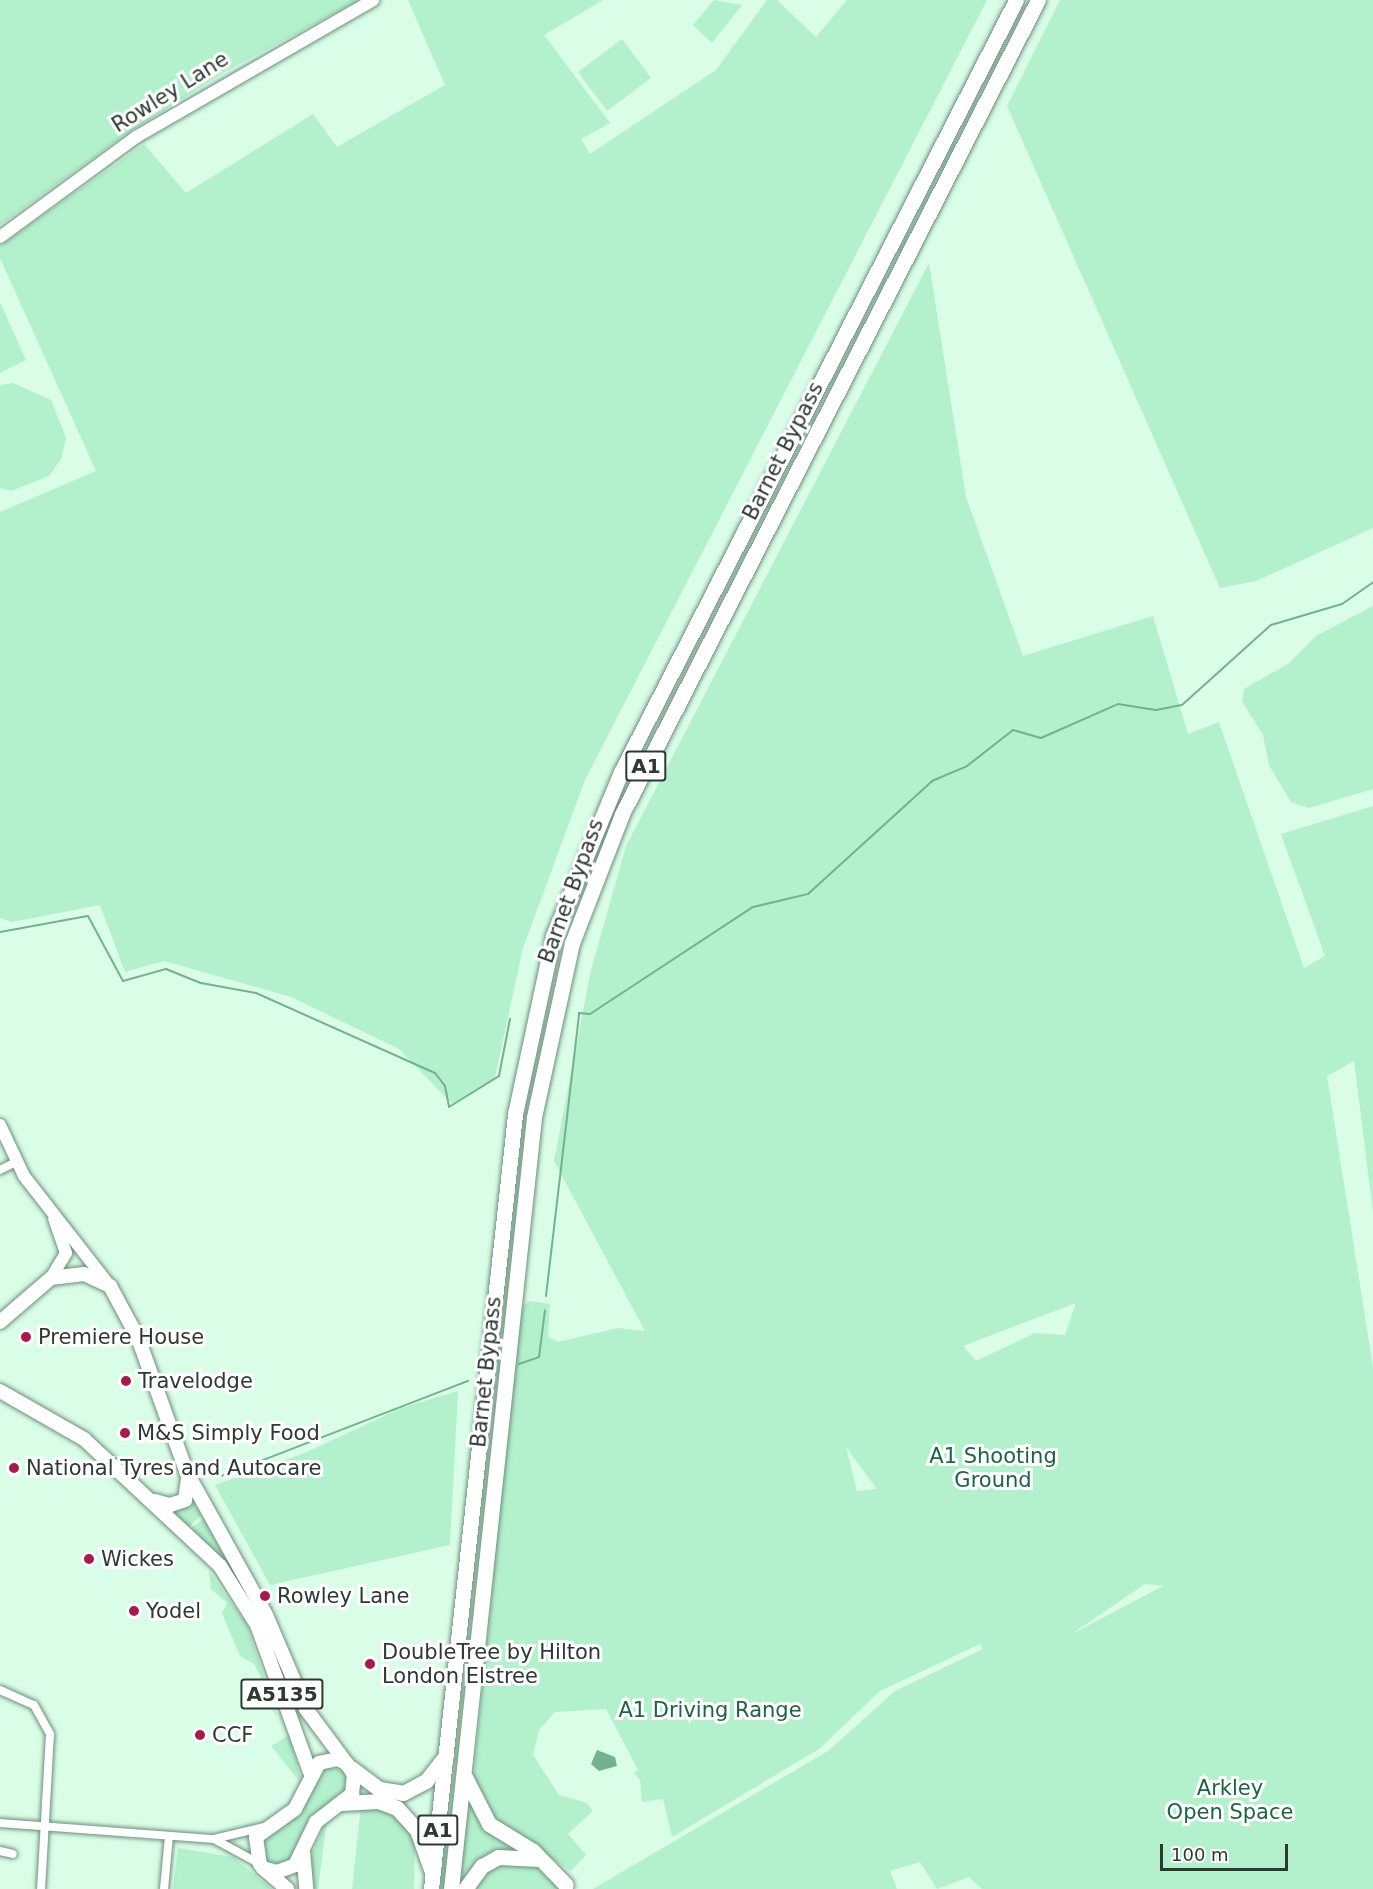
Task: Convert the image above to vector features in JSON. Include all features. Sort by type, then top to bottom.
[{"type":"highway","name":"Barnet Bypass","points":[[432,1882],[515,1114],[553,936],[621,772],[1016,0]]},
{"type":"highway","name":"Barnet Bypass","points":[[451,1889],[534,1117],[572,943],[626,806],[1038,0]]},
{"type":"highway","points":[[349,1766],[378,1789],[403,1793],[426,1781],[446,1755]]},
{"type":"highway","points":[[464,1775],[489,1824],[540,1859],[568,1887]]},
{"type":"highway","points":[[342,1803],[378,1801],[397,1808],[417,1830],[432,1882]]},
{"type":"highway","points":[[465,1889],[482,1866],[498,1857],[540,1859]]},
{"type":"main road","points":[[0,1322],[51,1278],[84,1275],[110,1286]]},
{"type":"main road","name":"A5135","points":[[110,1286],[138,1338],[188,1473],[267,1615],[306,1709],[349,1766]]},
{"type":"main road","name":"A5135","points":[[0,1391],[84,1439],[152,1500],[220,1566],[244,1600],[310,1772]]},
{"type":"main road","points":[[152,1500],[170,1505],[185,1500],[188,1473]]},
{"type":"main road","points":[[262,1866],[287,1871],[303,1849],[315,1822],[342,1803],[354,1788],[349,1766],[330,1758],[310,1772],[295,1809],[264,1827],[254,1843],[262,1866],[287,1889]]},
{"type":"main road","points":[[303,1849],[306,1889]]},
{"type":"street","name":"Rowley Lane","points":[[0,237],[136,136],[373,0]]},
{"type":"street","points":[[0,1125],[16,1162],[54,1219],[110,1286]]},
{"type":"street","points":[[0,1170],[16,1162]]},
{"type":"street","points":[[51,1278],[66,1252],[54,1219]]},
{"type":"street","points":[[0,1690],[43,1714],[50,1734],[40,1889]]},
{"type":"street","points":[[0,1823],[214,1839],[264,1827]]},
{"type":"street","points":[[164,1889],[169,1836]]},
{"type":"street","points":[[214,1839],[262,1866]]},
{"type":"street","points":[[0,1851],[13,1854]]},
{"type":"green space","points":[[0,0],[359,0],[223,73],[126,134],[0,225]]},
{"type":"green space","points":[[408,0],[603,0],[544,35],[610,123],[581,139],[590,154],[716,70],[767,0],[777,0],[816,37],[847,0],[987,0],[585,780],[523,948],[495,1077],[452,1104],[399,1049],[291,997],[164,961],[125,972],[100,905],[12,922],[0,918],[0,512],[96,471],[0,258],[0,246],[144,144],[186,193],[313,114],[337,147],[445,85]]},
{"type":"green space","points":[[714,0],[742,5],[712,43],[693,25]]},
{"type":"green space","points":[[1060,0],[1373,0],[1373,528],[1256,581],[1220,588],[1007,106]]},
{"type":"green space","points":[[622,39],[651,78],[607,111],[578,72]]},
{"type":"green space","points":[[929,263],[966,497],[1023,656],[1153,616],[1188,734],[1219,722],[1304,968],[1325,956],[1281,834],[1373,806],[1373,1212],[1354,1061],[1327,1076],[1373,1367],[1373,1889],[982,1889],[969,1877],[937,1889],[920,1862],[890,1871],[897,1889],[593,1889],[828,1751],[895,1691],[983,1649],[980,1644],[880,1691],[819,1749],[672,1837],[663,1799],[642,1802],[640,1780],[634,1773],[638,1770],[606,1709],[555,1712],[539,1730],[533,1755],[559,1795],[587,1803],[593,1811],[568,1834],[586,1855],[571,1871],[487,1817],[473,1781],[520,1307],[530,1301],[550,1304],[548,1337],[558,1342],[618,1328],[645,1331],[554,1161],[591,970],[626,846]],"holes":[[[1076,1303],[1065,1335],[1035,1333],[976,1361],[963,1346]],[[846,1447],[876,1488],[857,1491]],[[1145,1584],[1163,1586],[1076,1632]]]},
{"type":"green space","points":[[0,302],[26,360],[0,373]]},
{"type":"green space","points":[[13,383],[51,400],[66,438],[61,459],[49,476],[11,491],[0,488],[0,385]]},
{"type":"green space","points":[[1373,606],[1373,789],[1309,808],[1291,802],[1269,765],[1263,735],[1242,701],[1244,689],[1288,664],[1316,636]]},
{"type":"green space","points":[[458,1391],[450,1545],[270,1585],[215,1485],[307,1452],[401,1408]]},
{"type":"green space","points":[[192,1499],[201,1515],[187,1529],[169,1512]]},
{"type":"green space","points":[[205,1518],[260,1612],[259,1621],[188,1530]]},
{"type":"green space","points":[[209,1571],[247,1625],[277,1716],[262,1695],[266,1689],[254,1664],[240,1656],[222,1613],[227,1603],[211,1589]]},
{"type":"green space","points":[[289,1735],[300,1776],[300,1782],[271,1746]]},
{"type":"green space","points":[[327,1766],[347,1773],[347,1789],[305,1827],[295,1858],[284,1866],[269,1864],[261,1843],[264,1836],[302,1810]]},
{"type":"green space","points":[[470,1802],[532,1854],[513,1851],[457,1889]]},
{"type":"green space","points":[[361,1806],[383,1807],[406,1824],[415,1844],[414,1889],[352,1889]]},
{"type":"green space","points":[[447,1812],[452,1813],[444,1889],[440,1889]]},
{"type":"green space","points":[[327,1820],[318,1889],[310,1889],[310,1858]]},
{"type":"green space","points":[[178,1848],[233,1857],[272,1889],[173,1889]]},
{"type":"green space","points":[[495,1862],[537,1864],[563,1889],[469,1889]]},
{"type":"shaded area","points":[[597,1750],[615,1757],[617,1766],[599,1771],[591,1764]]},
{"type":"waterway","points":[[546,1296],[579,1013],[590,1014],[753,907],[808,894],[932,781],[967,766],[1013,730],[1041,738],[1118,704],[1156,710],[1182,705],[1271,625],[1342,604],[1373,582]]},
{"type":"waterway","points":[[0,932],[88,916],[123,981],[166,969],[201,983],[256,993],[435,1073],[445,1086],[449,1107],[499,1076],[510,1019]]},
{"type":"waterway","points":[[519,1364],[539,1357],[545,1310]]},
{"type":"waterway","points":[[219,1477],[468,1381]]},
{"type":"place","name":"Premiere House","points":[[26,1337]]},
{"type":"place","name":"Travelodge","points":[[126,1381]]},
{"type":"place","name":"M&S Simply Food","points":[[125,1433]]},
{"type":"place","name":"National Tyres and Autocare","points":[[14,1468]]},
{"type":"place","name":"Wickes","points":[[89,1559]]},
{"type":"place","name":"Rowley Lane","points":[[265,1596]]},
{"type":"place","name":"Yodel","points":[[134,1611]]},
{"type":"place","name":"DoubleTree by Hilton London Elstree","points":[[370,1664]]},
{"type":"place","name":"CCF","points":[[200,1735]]},
{"type":"park label","name":"A1 Shooting Ground","points":[[993,1468]]},
{"type":"park label","name":"A1 Driving Range","points":[[710,1710]]},
{"type":"park label","name":"Arkley Open Space","points":[[1230,1800]]}]
